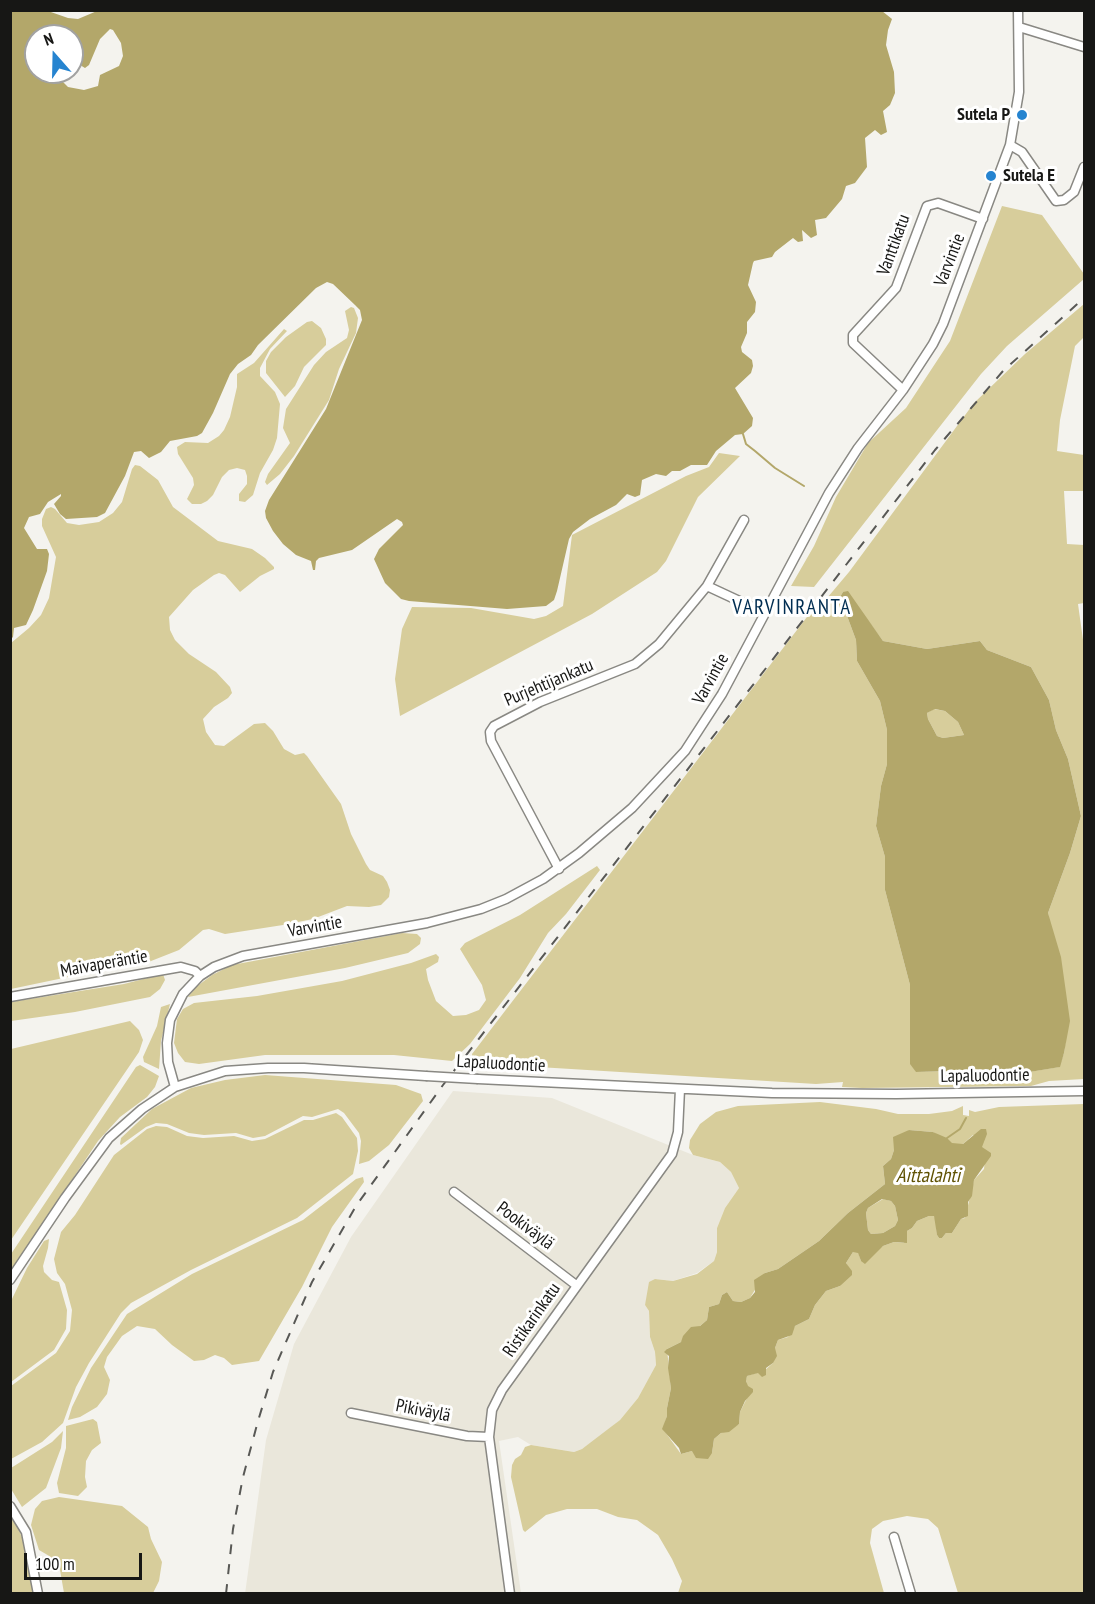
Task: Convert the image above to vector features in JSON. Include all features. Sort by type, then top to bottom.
[{"type":"street","name":"Varvintie","points":[[175,1087],[169,1071],[166,1043],[170,1020],[183,994],[200,976],[214,967],[243,957],[427,924],[481,909],[528,889],[559,869],[632,808],[685,752],[717,703],[829,493],[858,448],[903,390],[933,344],[943,324],[1010,145],[1019,93],[1018,10]]},
{"type":"street","points":[[1019,27],[1084,47]]},
{"type":"street","points":[[1010,145],[1022,152],[1056,201],[1064,200],[1074,192],[1084,167]]},
{"type":"street","name":"Vanttikatu","points":[[903,390],[853,344],[853,335],[896,288],[927,206],[938,203],[984,219]]},
{"type":"street","name":"Purjehtijankatu","points":[[559,869],[491,741],[492,728],[529,706],[635,664],[659,644],[707,586],[744,520]]},
{"type":"street","points":[[707,586],[765,613]]},
{"type":"street","name":"Maivaperäntie","points":[[10,997],[181,967],[195,971],[200,976]]},
{"type":"street","name":"Lapaluodontie","points":[[10,1280],[109,1138],[141,1108],[175,1087],[225,1071],[304,1068],[680,1089],[896,1094],[1084,1091]]},
{"type":"street","name":"Ristikarinkatu","points":[[510,1593],[489,1437],[492,1410],[502,1390],[672,1154],[678,1132],[680,1089]]},
{"type":"street","name":"Pookiväylä","points":[[454,1192],[576,1285]]},
{"type":"street","name":"Pikiväylä","points":[[351,1413],[467,1436],[489,1437]]},
{"type":"street","points":[[10,1506],[26,1532],[38,1593]]},
{"type":"street","points":[[894,1537],[911,1593]]},
{"type":"shaded area","points":[[1002,206],[1042,215],[1084,274],[1084,279],[1007,346],[981,374],[814,587],[791,586],[814,546],[836,497],[868,443],[906,408],[950,341]]},
{"type":"shaded area","points":[[1084,304],[1084,337],[1075,346],[1060,420],[1057,451],[1084,455],[1084,491],[1064,491],[1067,544],[1084,545],[1084,603],[1078,604],[1084,647],[1084,1079],[1049,1081],[1031,1086],[862,1088],[842,1087],[843,1082],[816,1084],[473,1063],[472,1054],[810,613],[822,604],[849,572],[974,403],[1025,354]],"holes":[[[843,592],[883,641],[927,649],[980,641],[987,650],[1031,667],[1049,700],[1056,730],[1068,759],[1081,816],[1048,913],[1066,1038],[1059,1067],[993,1078],[972,1077],[966,1080],[958,1073],[950,1071],[916,1072],[910,985],[885,890],[885,857],[876,826],[881,786],[887,764],[887,730],[880,701],[857,661],[856,640],[840,597]]]},
{"type":"shaded area","points":[[351,307],[354,308],[358,318],[356,333],[339,369],[329,400],[294,456],[280,474],[267,485],[265,482],[268,474],[290,443],[283,428],[286,409],[314,365],[326,352],[347,338],[349,330],[345,311]]},
{"type":"shaded area","points":[[312,321],[321,328],[326,345],[304,367],[295,386],[285,397],[266,373],[266,361],[271,352],[286,337]]},
{"type":"shaded area","points":[[284,329],[287,331],[270,349],[260,368],[260,376],[275,392],[280,404],[277,438],[260,473],[253,495],[245,502],[239,501],[239,494],[247,484],[247,476],[245,470],[237,468],[229,470],[222,477],[213,495],[207,501],[192,504],[187,499],[194,485],[193,478],[178,454],[177,447],[185,442],[208,443],[219,436],[230,417],[237,387],[237,374],[254,363]]},
{"type":"shaded area","points":[[719,453],[740,456],[698,497],[666,561],[657,572],[592,614],[400,716],[395,679],[402,629],[412,607],[471,608],[534,619],[546,616],[563,606],[572,535],[686,476],[709,467]]},
{"type":"shaded area","points":[[135,465],[140,466],[158,480],[173,507],[218,541],[252,549],[274,567],[240,592],[225,575],[219,573],[214,575],[193,590],[169,617],[170,630],[175,640],[189,654],[216,672],[230,687],[232,693],[203,719],[206,732],[215,745],[224,746],[254,724],[265,723],[284,749],[295,755],[304,753],[341,804],[351,834],[366,864],[370,870],[383,876],[390,890],[389,897],[381,905],[347,906],[313,919],[283,925],[225,934],[209,929],[203,930],[179,950],[146,963],[11,989],[11,643],[41,615],[49,598],[56,557],[42,526],[46,509],[51,507],[55,509],[67,523],[79,525],[99,522],[113,513],[122,502]]},
{"type":"shaded area","points":[[934,709],[945,711],[958,722],[964,735],[943,738],[937,736],[927,713]]},
{"type":"shaded area","points":[[597,866],[600,870],[548,933],[520,978],[470,1044],[452,1061],[394,1055],[265,1055],[199,1064],[185,1062],[178,1053],[174,1043],[177,1019],[183,1009],[194,1003],[257,996],[342,981],[436,954],[439,957],[438,962],[426,969],[436,1001],[453,1016],[466,1015],[479,1010],[486,1000],[482,985],[460,949],[465,943],[520,915]]},
{"type":"shaded area","points":[[402,933],[417,934],[421,938],[420,944],[408,953],[345,968],[188,997],[196,987],[212,975],[232,965]]},
{"type":"shaded area","points":[[163,974],[165,980],[160,989],[150,997],[75,1012],[11,1021],[11,1002],[124,984]]},
{"type":"shaded area","points":[[170,1004],[161,1041],[159,1069],[144,1062],[143,1057],[157,1026],[161,1007]]},
{"type":"shaded area","points":[[130,1021],[139,1030],[143,1040],[139,1052],[11,1240],[11,1049]]},
{"type":"shaded area","points":[[140,1065],[159,1076],[155,1087],[147,1097],[120,1117],[98,1141],[11,1271],[11,1254],[136,1067]]},
{"type":"shaded area","points":[[265,1075],[396,1085],[421,1094],[423,1101],[389,1145],[369,1161],[359,1164],[361,1141],[359,1133],[344,1113],[338,1109],[312,1117],[303,1116],[265,1136],[253,1138],[236,1133],[204,1135],[189,1133],[167,1124],[156,1123],[120,1144],[121,1138],[152,1109],[191,1088],[225,1080]]},
{"type":"shaded area","points":[[453,1091],[552,1098],[693,1155],[720,1162],[731,1172],[739,1188],[725,1208],[717,1228],[717,1252],[714,1261],[697,1273],[673,1281],[655,1279],[645,1305],[649,1311],[650,1337],[656,1365],[638,1398],[620,1420],[603,1435],[574,1452],[531,1445],[518,1437],[499,1441],[521,1593],[245,1594],[266,1440],[294,1344],[351,1237]]},
{"type":"shaded area","points":[[820,1102],[898,1114],[929,1114],[952,1111],[963,1106],[963,1115],[969,1116],[969,1110],[975,1112],[999,1107],[1084,1104],[1084,1593],[958,1593],[938,1528],[928,1519],[907,1516],[883,1521],[872,1529],[870,1543],[884,1593],[678,1593],[682,1581],[672,1559],[658,1535],[637,1520],[618,1517],[597,1509],[567,1509],[546,1515],[525,1532],[523,1530],[511,1477],[515,1459],[521,1455],[525,1447],[531,1445],[574,1452],[582,1449],[620,1420],[638,1398],[656,1365],[650,1337],[649,1311],[645,1305],[649,1282],[655,1279],[673,1281],[697,1274],[714,1261],[717,1252],[717,1228],[725,1208],[739,1188],[731,1172],[720,1162],[693,1155],[689,1148],[690,1140],[700,1124],[716,1112],[738,1106]],"holes":[[[909,1130],[933,1132],[952,1144],[963,1144],[973,1135],[984,1139],[981,1147],[986,1151],[984,1169],[974,1180],[965,1218],[961,1219],[952,1233],[946,1233],[942,1238],[937,1235],[934,1216],[929,1216],[917,1221],[907,1231],[904,1243],[894,1242],[883,1246],[861,1261],[858,1252],[853,1252],[846,1263],[849,1269],[840,1286],[826,1291],[815,1305],[809,1319],[795,1326],[788,1337],[778,1340],[773,1363],[765,1370],[747,1376],[748,1396],[740,1412],[739,1424],[714,1439],[712,1453],[692,1451],[681,1454],[663,1429],[671,1388],[667,1349],[681,1342],[707,1320],[709,1307],[719,1304],[722,1295],[727,1292],[733,1301],[741,1302],[750,1298],[765,1273],[778,1269],[819,1241],[848,1213],[885,1184],[883,1166],[891,1159],[894,1150]]]},
{"type":"shaded area","points":[[336,1113],[342,1117],[357,1138],[358,1151],[353,1174],[297,1218],[191,1270],[131,1303],[121,1313],[89,1363],[76,1387],[63,1423],[42,1442],[11,1459],[11,1386],[56,1353],[70,1331],[72,1310],[65,1284],[57,1273],[54,1259],[61,1232],[75,1215],[114,1155],[147,1129],[156,1126],[167,1127],[187,1136],[203,1138],[234,1136],[252,1141],[265,1139],[304,1120],[313,1120]]},
{"type":"shaded area","points":[[363,1177],[364,1182],[332,1227],[302,1287],[259,1361],[232,1365],[224,1358],[215,1355],[194,1361],[155,1329],[137,1326],[122,1336],[107,1357],[104,1367],[110,1380],[107,1394],[97,1407],[80,1417],[68,1420],[91,1368],[127,1314],[192,1274],[303,1220],[356,1179]]},
{"type":"shaded area","points":[[883,1199],[891,1201],[895,1206],[898,1220],[895,1226],[883,1233],[871,1234],[868,1230],[866,1213],[868,1208]]},
{"type":"shaded area","points":[[49,1239],[43,1266],[44,1272],[52,1280],[59,1282],[67,1310],[66,1329],[54,1350],[11,1382],[11,1301],[27,1268],[44,1241]]},
{"type":"shaded area","points":[[93,1419],[97,1422],[101,1443],[92,1450],[86,1461],[87,1487],[78,1496],[59,1493],[57,1483],[66,1448],[66,1426]]},
{"type":"shaded area","points":[[63,1431],[61,1448],[46,1488],[22,1507],[11,1489],[11,1468],[52,1442]]},
{"type":"shaded area","points":[[59,1497],[122,1506],[148,1527],[162,1562],[159,1581],[153,1593],[64,1593],[60,1570],[51,1557],[39,1550],[31,1525],[35,1509],[42,1501]]},
{"type":"shaded area","points":[[10,1510],[25,1544],[33,1593],[11,1593]]},
{"type":"water","points":[[11,11],[48,11],[78,19],[97,11],[882,11],[892,19],[886,45],[894,72],[895,93],[890,105],[883,111],[887,132],[881,135],[875,130],[865,138],[867,167],[855,183],[846,186],[842,199],[826,218],[815,220],[817,235],[811,238],[802,230],[803,241],[798,242],[793,238],[772,257],[753,263],[748,285],[756,302],[755,312],[747,322],[747,333],[741,347],[742,352],[752,360],[753,366],[751,373],[735,388],[753,418],[752,426],[743,434],[735,435],[716,451],[707,465],[691,465],[680,471],[672,471],[666,476],[656,474],[642,480],[640,495],[635,497],[627,494],[616,505],[590,519],[573,532],[569,539],[554,600],[546,606],[507,609],[401,599],[385,583],[374,559],[379,549],[403,525],[397,519],[352,550],[319,558],[316,561],[315,570],[313,570],[311,561],[296,555],[273,531],[265,511],[269,500],[326,409],[362,320],[360,310],[333,284],[327,282],[316,288],[258,345],[251,355],[238,364],[230,374],[202,433],[170,441],[161,452],[149,458],[141,451],[134,452],[125,476],[105,513],[97,517],[66,519],[54,504],[61,494],[48,502],[40,514],[29,517],[24,528],[37,549],[47,549],[49,554],[47,571],[26,625],[14,628],[11,639]]},
{"type":"water","points":[[848,591],[883,641],[927,649],[980,641],[987,650],[1031,667],[1049,700],[1056,730],[1068,759],[1081,816],[1048,913],[1061,957],[1070,1021],[1060,1067],[993,1078],[972,1077],[966,1080],[958,1073],[950,1071],[916,1072],[910,1064],[910,985],[885,890],[885,857],[876,826],[881,786],[887,764],[887,730],[880,701],[857,661],[856,640],[840,597],[843,592]],"holes":[[[935,709],[945,711],[958,722],[964,735],[943,738],[937,736],[927,713]]]},
{"type":"water","name":"Aittalahti","points":[[981,1129],[986,1129],[987,1134],[982,1147],[991,1153],[991,1156],[974,1180],[972,1196],[968,1202],[968,1216],[961,1219],[952,1233],[946,1233],[942,1238],[937,1235],[934,1216],[917,1221],[907,1231],[907,1243],[894,1242],[883,1246],[865,1264],[858,1253],[853,1252],[846,1263],[852,1275],[840,1286],[826,1291],[815,1305],[809,1319],[795,1326],[792,1335],[778,1340],[775,1348],[777,1356],[766,1368],[766,1375],[762,1377],[758,1373],[747,1376],[746,1381],[753,1392],[745,1401],[740,1412],[739,1424],[714,1439],[712,1453],[708,1459],[696,1458],[692,1451],[681,1454],[679,1448],[662,1429],[667,1416],[671,1388],[669,1356],[664,1352],[681,1342],[691,1327],[700,1326],[707,1320],[709,1307],[719,1304],[722,1295],[727,1292],[733,1301],[741,1302],[750,1298],[755,1292],[754,1280],[778,1269],[819,1241],[848,1213],[885,1184],[883,1166],[891,1159],[894,1150],[893,1137],[909,1130],[933,1132],[947,1138],[952,1143],[963,1144]],"holes":[[[882,1199],[891,1201],[895,1206],[898,1220],[895,1226],[883,1233],[871,1234],[868,1230],[866,1213],[868,1208]]]},
{"type":"waterway","points":[[743,434],[746,444],[775,468],[804,486]]},
{"type":"waterway","points":[[947,1138],[960,1129],[966,1118]]},
{"type":"railway","points":[[226,1594],[233,1529],[243,1477],[273,1372],[312,1282],[356,1206],[443,1085],[935,450],[1003,371],[1084,298]]},
{"type":"place","name":"Sutela P","points":[[1022,115]]},
{"type":"place","name":"Sutela E","points":[[991,176]]},
{"type":"district","name":"VARVINRANTA","points":[[792,608]]}]
